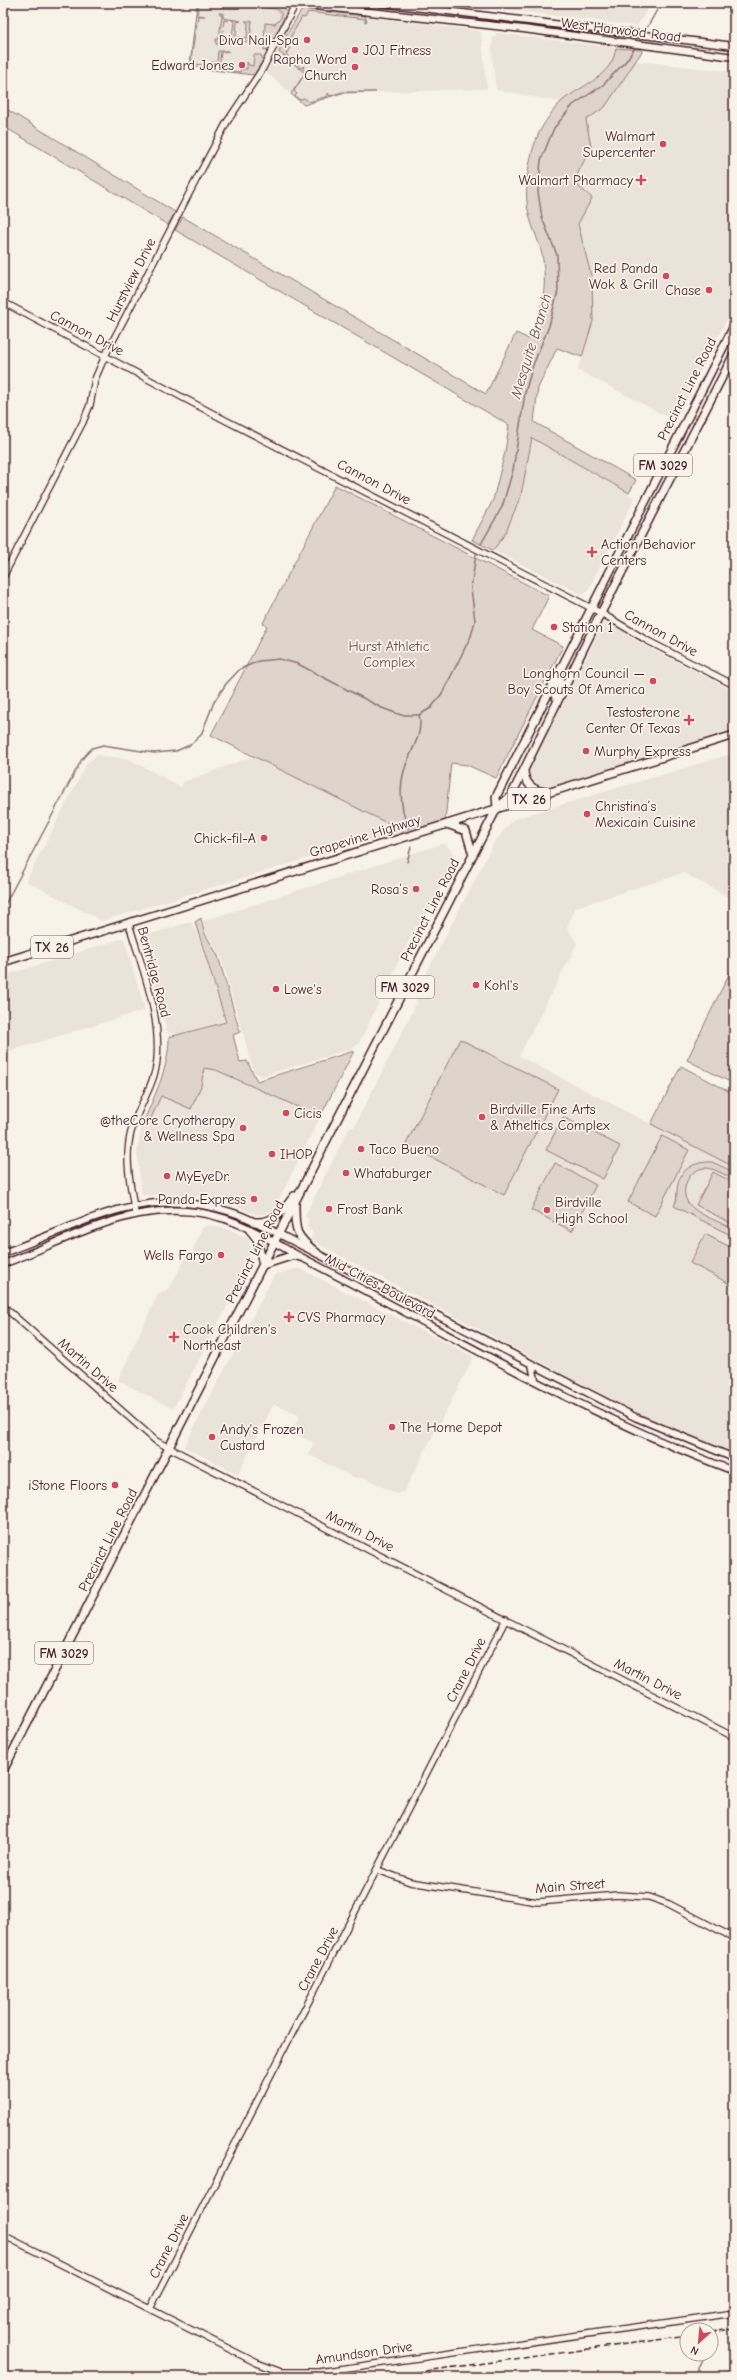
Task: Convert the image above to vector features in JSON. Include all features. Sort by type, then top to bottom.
[{"type":"main road","name":"West Harwood Road","points":[[294,3],[625,42],[734,57]]},
{"type":"main road","name":"West Harwood Road","points":[[382,3],[734,46]]},
{"type":"main road","name":"Precinct Line Road","points":[[497,808],[496,797],[734,326]]},
{"type":"main road","name":"Precinct Line Road","points":[[3,1771],[473,854],[497,808],[511,796],[558,700],[734,354]]},
{"type":"main road","points":[[648,495],[660,501]]},
{"type":"main road","points":[[558,675],[560,680],[555,696],[558,700]]},
{"type":"main road","points":[[543,730],[551,703],[548,695]]},
{"type":"main road","name":"Grapevine Highway","points":[[3,962],[734,735]]},
{"type":"main road","points":[[524,769],[527,782],[535,790],[544,792],[554,791]]},
{"type":"main road","points":[[447,824],[466,832],[473,854]]},
{"type":"main road","points":[[255,1222],[269,1221],[278,1216],[300,1191]]},
{"type":"main road","name":"Mid Cities Boulevard","points":[[3,1254],[96,1216],[133,1205],[170,1201],[225,1210],[255,1222],[317,1253],[646,1422],[734,1458]]},
{"type":"main road","points":[[296,1201],[295,1229],[303,1242],[317,1253]]},
{"type":"main road","points":[[202,1214],[212,1215],[225,1210]]},
{"type":"main road","name":"Mid Cities Boulevard","points":[[3,1264],[98,1225],[135,1214],[168,1211],[202,1214],[230,1221],[274,1242],[398,1309],[535,1380],[685,1453],[734,1472]]},
{"type":"main road","points":[[249,1229],[257,1239],[263,1265],[294,1255],[300,1257]]},
{"type":"main road","points":[[398,1309],[401,1296]]},
{"type":"main road","points":[[398,1309],[408,1300]]},
{"type":"main road","points":[[532,1364],[535,1380]]},
{"type":"main road","points":[[642,1433],[646,1422]]},
{"type":"street","name":"Hurstview Drive","points":[[3,577],[83,422],[90,405],[95,379],[105,356],[227,122],[263,68],[294,3]]},
{"type":"street","name":"Cannon Drive","points":[[3,302],[602,613],[648,641],[734,685]]},
{"type":"street","name":"Bentridge Road","points":[[128,924],[156,1020],[158,1038],[154,1073],[137,1113],[128,1149],[135,1214]]},
{"type":"street","name":"Martin Drive","points":[[3,1306],[152,1438],[734,1737]]},
{"type":"street","name":"Crane Drive","points":[[150,2309],[378,1870],[506,1619]]},
{"type":"street","name":"Main Street","points":[[378,1870],[410,1882],[538,1902],[618,1895],[650,1897],[669,1904],[734,1938]]},
{"type":"street","name":"Amundson Drive","points":[[3,2235],[268,2368],[292,2373],[319,2374],[734,2313]]},
{"type":"shaded area","points":[[197,3],[254,3],[286,8],[287,14],[254,75],[203,69],[190,65]]},
{"type":"shaded area","points":[[431,3],[488,3],[485,9]]},
{"type":"shaded area","points":[[506,3],[652,3],[637,26],[508,10]]},
{"type":"shaded area","points":[[305,9],[481,31],[487,89],[342,93],[304,105],[266,72],[286,35],[301,11]]},
{"type":"shaded area","points":[[497,33],[616,48],[614,60],[608,69],[561,102],[496,90],[492,56],[492,40]]},
{"type":"shaded area","points":[[635,61],[734,72],[734,306],[675,421],[578,370],[593,321],[592,279],[578,224],[592,198],[578,186],[576,177],[591,147],[586,120],[605,107]]},
{"type":"shaded area","points":[[532,437],[635,498],[587,592],[581,594],[493,550],[505,534],[521,495]]},
{"type":"shaded area","points":[[604,623],[610,623],[647,647],[734,691],[734,730],[545,789],[537,788],[528,778],[528,771]]},
{"type":"shaded area","name":"Birdville High School","points":[[734,753],[734,900],[684,873],[576,907],[567,927],[577,944],[519,1056],[734,1167],[734,1453],[637,1413],[311,1240],[313,1233],[307,1226],[308,1218],[305,1216],[349,1128],[354,1127],[417,1003],[415,995],[495,841],[514,819]]},
{"type":"shaded area","points":[[97,755],[129,759],[181,787],[183,782],[254,756],[407,833],[361,842],[102,921],[26,881],[87,763]]},
{"type":"shaded area","points":[[445,843],[456,857],[421,928],[416,926],[359,1043],[353,1048],[262,1076],[254,1072],[221,957],[205,931],[203,921]]},
{"type":"shaded area","points":[[190,922],[196,930],[225,1021],[177,1034],[167,1033],[159,997],[142,941],[145,940],[144,936]]},
{"type":"shaded area","points":[[124,938],[145,1010],[3,1053],[3,976]]},
{"type":"shaded area","points":[[204,1068],[216,1070],[320,1117],[272,1211],[265,1214],[256,1214],[220,1200],[190,1195],[142,1195],[137,1152],[142,1125],[147,1126],[161,1096],[201,1086]]},
{"type":"shaded area","name":"Cook Children's Northeast","points":[[208,1225],[233,1231],[248,1239],[252,1252],[236,1283],[238,1286],[173,1409],[118,1380],[158,1294],[169,1289],[188,1254],[191,1255],[202,1228]]},
{"type":"shaded area","points":[[299,1268],[474,1357],[404,1491],[397,1494],[365,1478],[352,1477],[308,1454],[314,1443],[291,1432],[300,1416],[274,1404],[238,1474],[184,1447],[274,1275]]},
{"type":"green space","points":[[197,3],[199,3],[197,15],[205,16],[198,16],[191,59],[195,60],[194,64],[211,66],[212,62],[217,62],[218,51],[229,51],[221,52],[219,69],[240,72],[241,69],[247,69],[247,62],[249,65],[253,66],[254,55],[261,55],[263,60],[254,75],[203,69],[190,65]]},
{"type":"green space","points":[[220,3],[254,3],[283,6],[287,12],[269,49],[264,50],[265,23],[275,24],[281,18],[281,13],[276,9],[226,4],[225,7],[220,7]]},
{"type":"green space","points":[[305,9],[365,16],[367,21],[365,22],[365,19],[308,12],[305,18],[302,17],[290,38],[293,41],[286,40],[285,37],[301,11]]},
{"type":"green space","points":[[219,13],[223,13],[223,18],[229,19],[228,21],[224,20],[223,36],[232,37],[234,21],[230,19],[241,21],[237,22],[236,37],[247,38],[248,23],[245,21],[252,21],[250,39],[259,40],[258,43],[222,39],[221,45],[216,44],[216,39],[219,39],[222,15]]},
{"type":"green space","points":[[282,44],[290,48],[286,54],[301,68],[304,66],[303,69],[306,72],[294,91],[297,94],[295,96],[300,100],[304,98],[309,102],[328,96],[328,93],[330,96],[342,92],[376,92],[342,93],[304,105],[291,94],[305,73],[279,52]]},
{"type":"green space","points":[[616,48],[643,50],[605,107],[586,120],[591,147],[576,177],[578,186],[592,198],[578,224],[592,279],[593,321],[582,357],[557,348],[538,388],[534,422],[636,480],[629,493],[532,438],[521,495],[505,534],[493,550],[472,540],[493,500],[505,452],[509,425],[175,230],[183,217],[486,394],[516,333],[529,339],[540,310],[544,292],[543,260],[530,220],[527,205],[528,173],[535,141],[549,116],[562,101],[603,73],[609,66]]},
{"type":"green space","points":[[3,107],[175,212],[168,225],[3,126]]},
{"type":"green space","name":"Hurst Athletic Complex","points":[[335,485],[549,596],[532,630],[563,646],[496,778],[467,765],[451,763],[445,821],[407,833],[211,735],[267,626],[263,623]]},
{"type":"green space","points":[[201,918],[204,932],[218,956],[240,1032],[233,1035],[240,1062],[247,1061],[257,1081],[354,1051],[320,1117],[216,1070],[204,1068],[201,1086],[191,1109],[161,1096],[147,1127],[142,1125],[164,1071],[169,1037],[226,1022],[195,922]]},
{"type":"green space","points":[[734,964],[734,1084],[687,1060]]},
{"type":"green space","name":"Birdville Fine Arts & Atheltics Complex","points":[[460,1039],[558,1089],[504,1195],[406,1144]]},
{"type":"green space","points":[[681,1066],[734,1094],[734,1167],[651,1124]]},
{"type":"green space","points":[[563,1117],[620,1146],[603,1179],[546,1150]]},
{"type":"green space","points":[[662,1136],[689,1150],[655,1216],[628,1202]]},
{"type":"green space","points":[[712,1162],[734,1172],[734,1180],[712,1169],[699,1169],[690,1176],[687,1181],[685,1186],[685,1198],[697,1211],[734,1229],[734,1237],[674,1206],[678,1184],[682,1174],[695,1164]]},
{"type":"green space","points":[[555,1163],[596,1185],[572,1231],[531,1210]]},
{"type":"green space","points":[[713,1172],[734,1183],[734,1225],[696,1205]]},
{"type":"green space","points":[[705,1234],[734,1249],[734,1286],[690,1263]]},
{"type":"waterway","name":"Mesquite Branch","points":[[644,33],[661,3]]},
{"type":"waterway","name":"Mesquite Branch","points":[[638,43],[642,36]]},
{"type":"waterway","name":"Mesquite Branch","points":[[481,544],[502,507],[513,470],[525,393],[533,365],[549,326],[558,291],[557,255],[542,218],[538,192],[541,160],[554,128],[573,105],[603,85],[626,61],[636,46]]},
{"type":"waterway","name":"Mesquite Branch","points":[[3,908],[82,759],[92,748],[103,745],[154,753],[176,751],[190,745],[201,735],[214,702],[226,684],[240,669],[259,661],[279,659],[298,664],[382,708],[401,715],[419,715],[431,708],[443,692],[471,636],[475,621],[471,588],[476,554]]},
{"type":"waterway","points":[[408,829],[402,806],[401,791],[405,768],[420,729],[419,715]]},
{"type":"waterway","points":[[407,862],[411,847]]},
{"type":"waterway","points":[[695,2377],[702,2362]]},
{"type":"railway","points":[[719,2331],[734,2329]]},
{"type":"railway","points":[[380,2377],[679,2337]]},
{"type":"place","name":"Diva Nail-Spa","points":[[307,40]]},
{"type":"place","name":"JOJ Fitness","points":[[355,50]]},
{"type":"place","name":"Edward Jones","points":[[242,65]]},
{"type":"place","name":"Rapha Word Church","points":[[355,67]]},
{"type":"place","name":"Walmart Supercenter","points":[[663,144]]},
{"type":"place","name":"Walmart Pharmacy","points":[[641,180]]},
{"type":"place","name":"Red Panda Wok & Grill","points":[[666,276]]},
{"type":"place","name":"Chase","points":[[709,290]]},
{"type":"place","name":"Action Behavior Centers","points":[[592,552]]},
{"type":"place","name":"Station 1","points":[[554,627]]},
{"type":"place","name":"Longhorn Council — Boy Scouts Of America","points":[[653,681]]},
{"type":"place","name":"Testosterone Center Of Texas","points":[[689,720]]},
{"type":"place","name":"Murphy Express","points":[[586,751]]},
{"type":"place","name":"Christina’s Mexicain Cuisine","points":[[587,814]]},
{"type":"place","name":"Chick-fil-A","points":[[264,838]]},
{"type":"place","name":"Rosa’s","points":[[416,889]]},
{"type":"place","name":"Kohl's","points":[[476,985]]},
{"type":"place","name":"Lowe's","points":[[276,989]]},
{"type":"place","name":"Cicis","points":[[286,1113]]},
{"type":"place","name":"Birdville Fine Arts & Atheltics Complex","points":[[482,1117]]},
{"type":"place","name":"@theCore Cryotherapy & Wellness Spa","points":[[243,1128]]},
{"type":"place","name":"Taco Bueno","points":[[361,1149]]},
{"type":"place","name":"IHOP","points":[[272,1154]]},
{"type":"place","name":"Whataburger","points":[[346,1173]]},
{"type":"place","name":"MyEyeDr.","points":[[167,1176]]},
{"type":"place","name":"Panda Express","points":[[254,1199]]},
{"type":"place","name":"Frost Bank","points":[[329,1209]]},
{"type":"place","name":"Birdville High School","points":[[547,1210]]},
{"type":"place","name":"Wells Fargo","points":[[221,1255]]},
{"type":"place","name":"CVS Pharmacy","points":[[289,1317]]},
{"type":"place","name":"Cook Children's Northeast","points":[[174,1337]]},
{"type":"place","name":"The Home Depot","points":[[392,1427]]},
{"type":"place","name":"Andy's Frozen Custard","points":[[212,1437]]},
{"type":"place","name":"iStone Floors","points":[[115,1485]]}]
